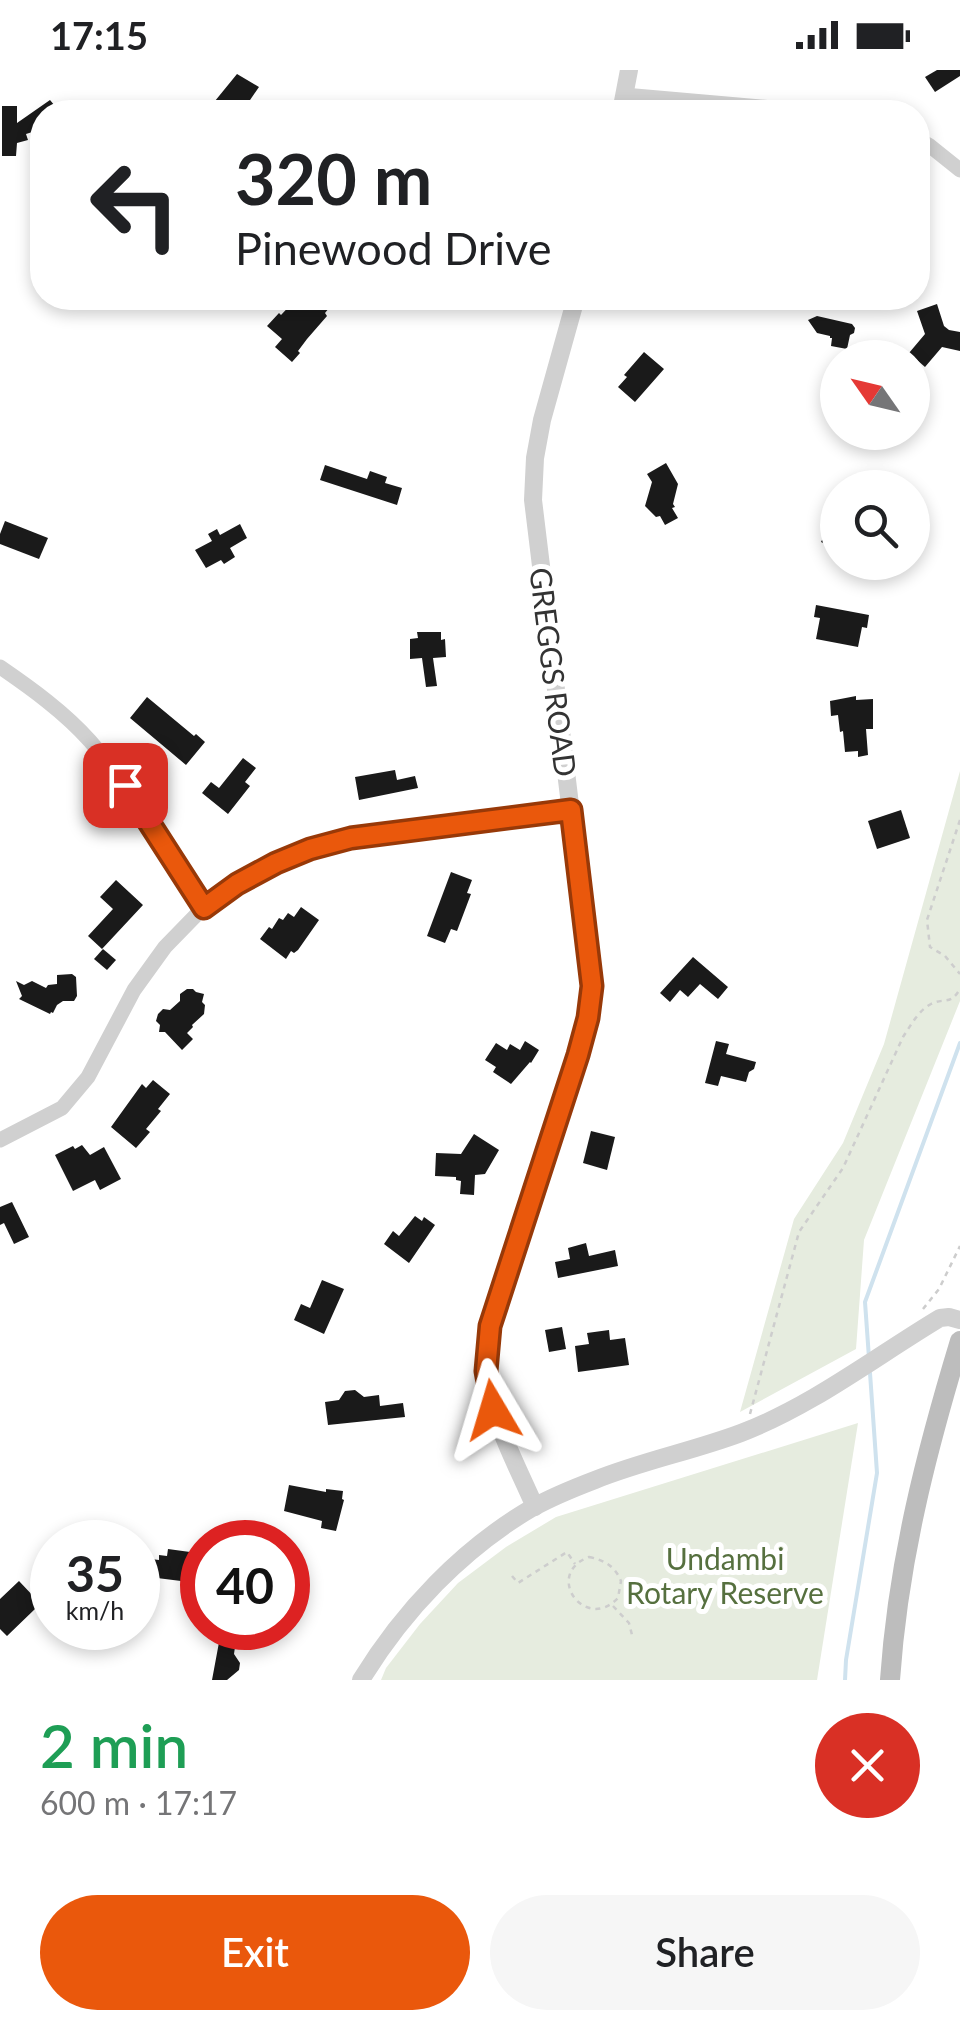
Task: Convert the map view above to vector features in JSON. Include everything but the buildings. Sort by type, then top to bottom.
[{"type":"main road","points":[[890,1680],[910,1525],[960,1341]]},
{"type":"street","points":[[624,100],[630,70]]},
{"type":"street","points":[[930,146],[960,170]]},
{"type":"street","name":"GREGGS ROAD","points":[[534,1507],[494,1413],[486,1371],[494,1308],[578,1055],[592,986],[533,500],[534,458],[573,310]]},
{"type":"street","points":[[0,667],[40,694],[88,739],[125,785],[204,908]]},
{"type":"street","points":[[0,1140],[62,1108],[88,1078],[134,990],[166,947],[204,908],[237,884],[310,849],[351,838],[571,810]]},
{"type":"street","points":[[361,1680],[401,1622],[449,1571],[534,1507],[598,1479],[747,1430],[797,1407],[940,1318],[960,1320]]},
{"type":"path","points":[[960,820],[928,920],[930,947],[945,956],[960,974]]},
{"type":"path","points":[[747,1430],[800,1232],[844,1168],[909,1027],[928,1006],[948,1001],[960,990]]},
{"type":"path","points":[[919,1314],[939,1289],[960,1246]]},
{"type":"path","points":[[512,1576],[518,1583],[568,1552],[575,1564]]},
{"type":"path","points":[[589,1557],[618,1573],[620,1590],[612,1605],[596,1610],[573,1597],[568,1580],[575,1564],[589,1557]]},
{"type":"path","points":[[612,1605],[629,1622],[632,1635]]},
{"type":"green space","points":[[960,771],[960,1001],[864,1240],[856,1349],[740,1412],[794,1219],[843,1143],[884,1044]]},
{"type":"green space","name":"Undambi Rotary Reserve","points":[[858,1423],[817,1680],[381,1680],[420,1624],[458,1583],[506,1547],[556,1517]]},
{"type":"waterway","points":[[869,1358],[865,1302],[960,1043]]},
{"type":"waterway","points":[[845,1680],[877,1473],[870,1373]]},
{"type":"route","points":[[125,785],[204,908],[276,863],[351,838],[571,810],[590,958],[588,1018],[494,1308],[486,1371],[493,1410]]}]
